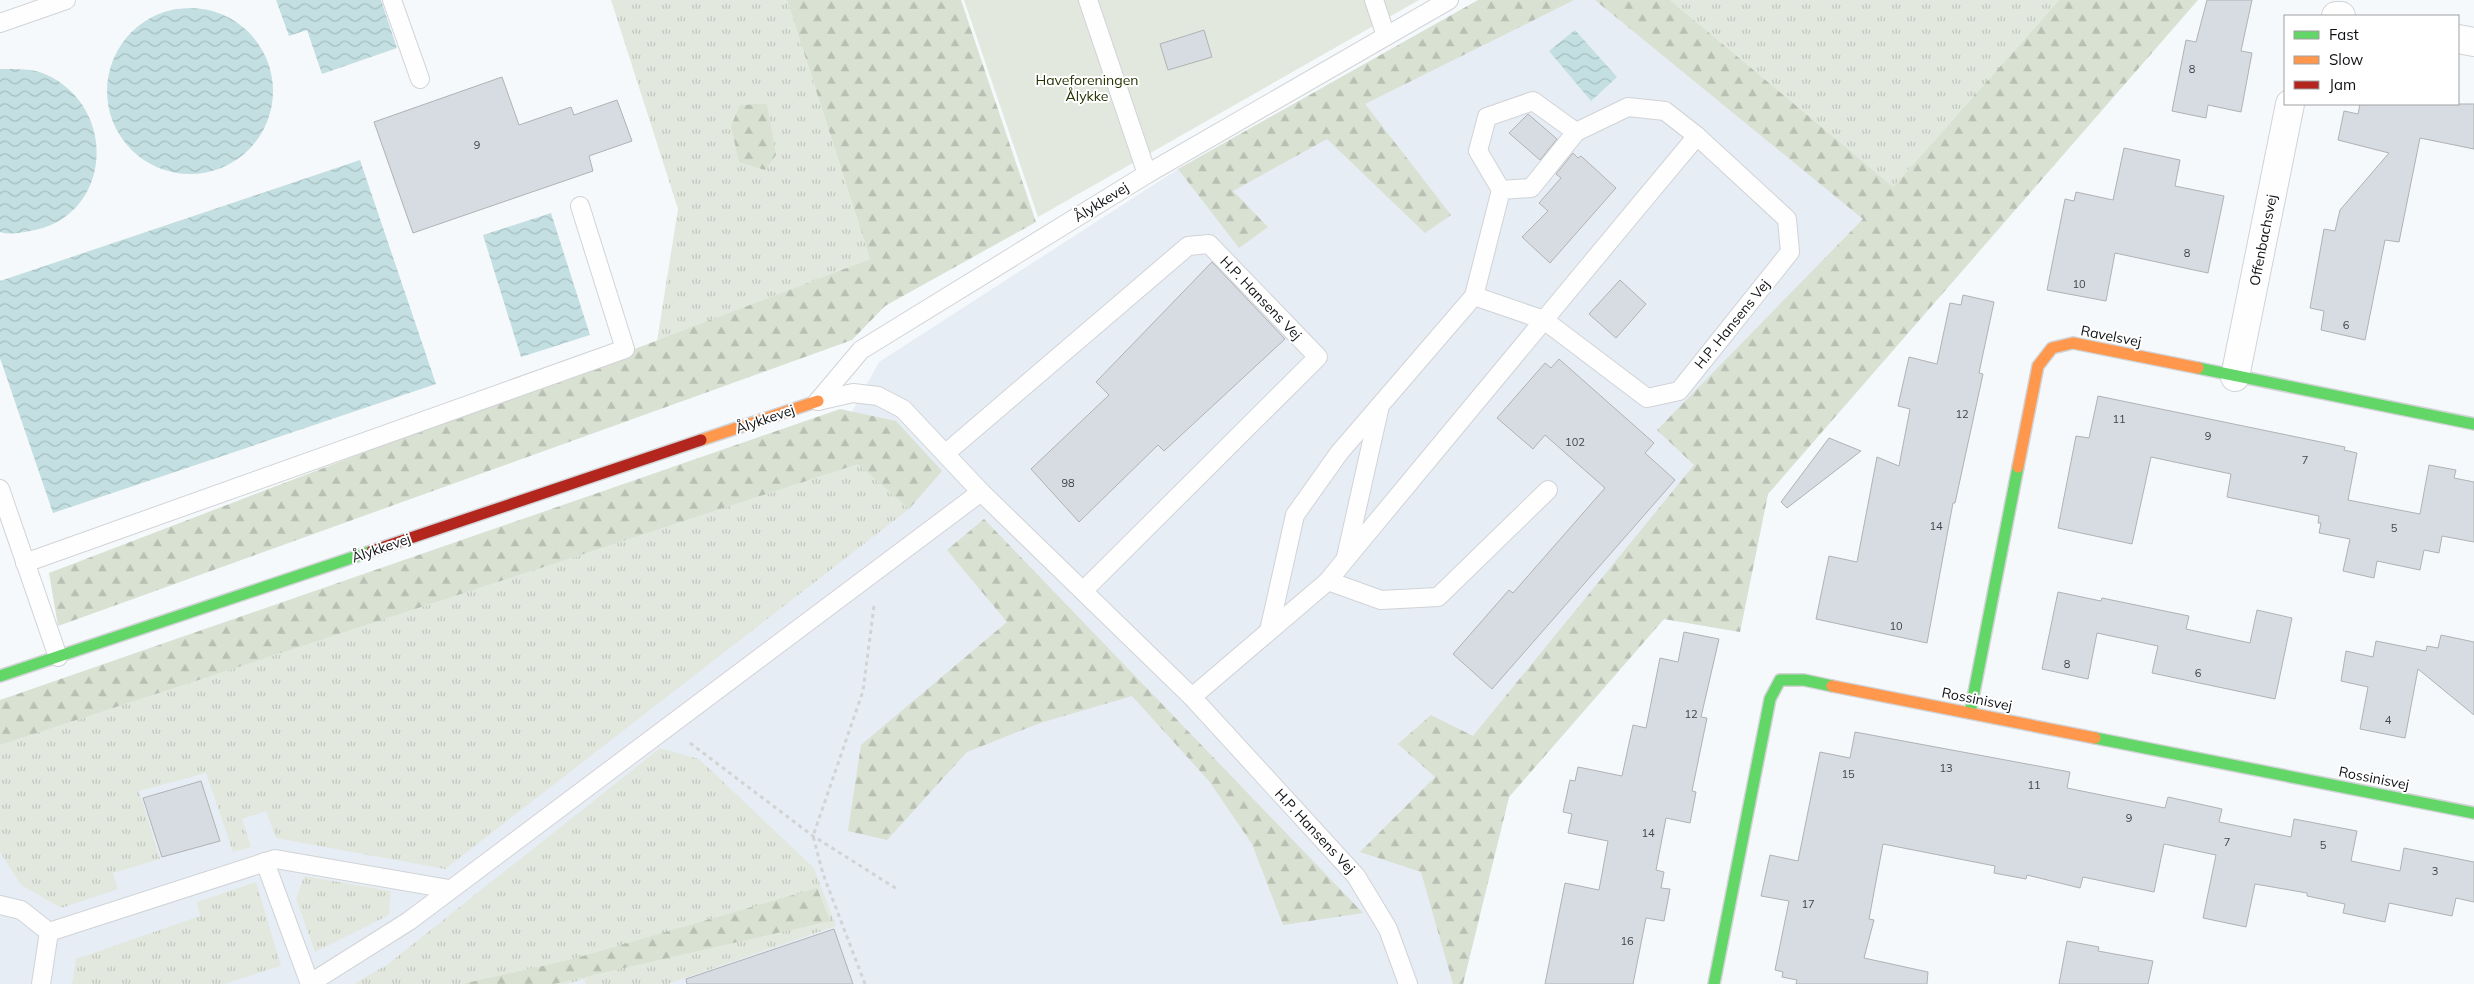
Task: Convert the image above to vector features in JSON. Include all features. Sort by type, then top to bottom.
[{"type":"street","points":[[2459,39],[2474,42]]},
{"type":"street","name":"Offenbachsvej","points":[[2235,377],[2290,105]]},
{"type":"street","name":"Ravelsvej","points":[[1970,712],[2038,366],[2052,348],[2073,343],[2474,424]]},
{"type":"street","name":"Ålykkevej","points":[[0,676],[818,401]]},
{"type":"street","name":"Rossinisvej","points":[[1714,984],[1770,699],[1780,680],[1804,680],[2474,813]]},
{"type":"lane","points":[[0,23],[66,0]]},
{"type":"lane","points":[[392,0],[420,80]]},
{"type":"lane","points":[[1088,0],[1147,174]]},
{"type":"lane","points":[[1374,0],[1386,36]]},
{"type":"lane","name":"Ålykkevej","points":[[818,401],[861,350],[1147,174],[1449,0]]},
{"type":"lane","points":[[1269,631],[1295,515],[1339,453],[1474,296],[1501,190],[1478,151],[1487,117],[1532,101],[1576,132]]},
{"type":"lane","name":"H.P. Hansens Vej","points":[[1474,296],[1544,320],[1647,398],[1679,391],[1790,252],[1787,219],[1697,136],[1665,111],[1628,107],[1576,132],[1531,188],[1501,190]]},
{"type":"lane","points":[[1192,697],[1328,581],[1697,136]]},
{"type":"lane","points":[[25,563],[625,349],[580,206]]},
{"type":"lane","name":"H.P. Hansens Vej","points":[[946,453],[1188,246],[1209,244],[1318,357],[1083,591]]},
{"type":"lane","name":"H.P. Hansens Vej","points":[[818,401],[853,393],[878,396],[903,409],[981,492],[1192,697],[1356,876],[1388,929],[1408,984]]},
{"type":"lane","points":[[1345,560],[1379,407]]},
{"type":"lane","points":[[0,490],[58,657]]},
{"type":"lane","points":[[1328,581],[1381,600],[1438,597],[1548,490]]},
{"type":"lane","points":[[265,862],[310,984],[409,921],[449,889],[981,492]]},
{"type":"lane","points":[[49,932],[275,859],[449,889]]},
{"type":"lane","points":[[0,905],[21,910],[49,932]]},
{"type":"lane","points":[[41,984],[49,932]]},
{"type":"path","points":[[866,984],[824,874],[813,836],[863,691],[879,568]]},
{"type":"path","points":[[668,726],[813,836],[897,889]]},
{"type":"shaded area","points":[[1478,0],[1670,0],[1976,255],[1768,494],[1740,632],[1664,619],[1509,797],[1463,984],[0,984],[0,713],[843,428],[879,362],[1178,169]]},
{"type":"green space","points":[[611,0],[787,0],[870,259],[657,341],[678,209]]},
{"type":"green space","points":[[787,0],[961,0],[1036,222],[885,306],[852,340],[58,626],[49,573],[870,259]]},
{"type":"green space","name":"Haveforeningen Ålykke","points":[[964,0],[1419,0],[1038,217]]},
{"type":"green space","points":[[1478,0],[1574,0],[1365,104],[1451,215],[1425,233],[1327,139],[1233,191],[1268,227],[1239,248],[1178,169]]},
{"type":"green space","points":[[1595,0],[1670,0],[1893,187],[2059,0],[2198,0],[1768,494],[1740,632],[1664,619],[1509,797],[1463,984],[1453,984],[1421,872],[1360,852],[1435,777],[1398,744],[1431,715],[1473,736],[1694,465],[1657,430],[1863,219]]},
{"type":"green space","points":[[1670,0],[2059,0],[1893,187]]},
{"type":"green space","points":[[767,104],[776,155],[765,170],[739,162],[731,126],[740,105]]},
{"type":"green space","points":[[840,409],[896,421],[942,471],[909,509],[858,464],[0,745],[0,700]]},
{"type":"green space","points":[[858,464],[909,509],[445,869],[276,838],[266,811],[242,819],[251,847],[233,852],[206,773],[139,791],[160,859],[113,873],[118,889],[61,908],[21,885],[0,852],[0,745]]},
{"type":"green space","points":[[984,519],[1363,913],[1283,925],[1252,844],[1209,781],[1132,696],[1040,723],[967,752],[887,840],[848,831],[861,745],[1007,622],[947,550]]},
{"type":"green space","points":[[660,748],[699,759],[814,868],[836,926],[668,984],[586,984],[584,979],[567,984],[354,984],[388,964]]},
{"type":"green space","points":[[304,876],[391,891],[389,915],[315,952],[296,899]]},
{"type":"green space","points":[[256,882],[281,966],[224,984],[72,984],[76,959],[200,916],[197,902]]},
{"type":"green space","points":[[817,888],[830,921],[554,984],[462,984],[569,960]]},
{"type":"water","points":[[276,0],[381,0],[397,48],[322,74],[307,30],[289,36]]},
{"type":"water","points":[[198,8],[222,14],[249,32],[267,59],[272,75],[272,107],[267,123],[249,150],[236,160],[214,171],[182,174],[158,168],[137,155],[126,144],[110,115],[107,83],[113,59],[126,38],[137,27],[166,11]]},
{"type":"water","points":[[1575,30],[1617,77],[1591,101],[1549,51]]},
{"type":"water","points":[[0,69],[23,69],[40,72],[69,90],[86,111],[95,135],[96,160],[91,184],[77,206],[57,222],[30,231],[0,232]]},
{"type":"water","points":[[360,160],[436,384],[53,513],[0,358],[0,281]]},
{"type":"water","points":[[551,213],[590,335],[521,357],[483,235]]},
{"type":"building","points":[[2207,0],[2252,0],[2241,51],[2252,53],[2241,112],[2208,105],[2206,118],[2172,111],[2186,40],[2196,42]]},
{"type":"building","points":[[1204,30],[1212,57],[1168,70],[1160,44]]},
{"type":"building","points":[[502,77],[519,125],[571,107],[574,115],[617,100],[632,141],[589,156],[593,171],[413,233],[374,122]]},
{"type":"building","points":[[2474,104],[2474,149],[2420,138],[2399,242],[2385,240],[2365,340],[2321,330],[2324,311],[2310,308],[2324,229],[2335,231],[2340,210],[2389,153],[2338,140],[2344,111],[2358,114],[2360,105]]},
{"type":"building","points":[[1528,114],[1557,139],[1540,160],[1509,133]]},
{"type":"building","points":[[2124,148],[2180,160],[2175,186],[2224,196],[2208,273],[2115,253],[2106,301],[2047,290],[2065,199],[2074,201],[2076,192],[2113,200]]},
{"type":"building","points":[[1573,153],[1578,158],[1581,156],[1616,188],[1550,263],[1522,237],[1548,211],[1539,203],[1561,178],[1556,174]]},
{"type":"building","points":[[1212,262],[1285,339],[1164,451],[1158,445],[1079,522],[1031,469],[1109,395],[1096,382]]},
{"type":"building","points":[[1620,280],[1646,304],[1616,338],[1589,314]]},
{"type":"building","points":[[1963,295],[1994,302],[1979,373],[1983,374],[1955,503],[1953,503],[1927,643],[1816,619],[1829,556],[1857,562],[1877,457],[1899,466],[1910,409],[1898,406],[1909,357],[1937,364],[1950,303],[1961,305]]},
{"type":"building","points":[[1559,359],[1654,443],[1645,453],[1675,480],[1492,689],[1453,654],[1509,590],[1513,593],[1605,488],[1545,435],[1533,449],[1497,418],[1545,363],[1551,368]]},
{"type":"building","points":[[2098,396],[2345,447],[2344,450],[2357,453],[2348,500],[2420,514],[2429,465],[2456,470],[2454,478],[2474,482],[2474,542],[2442,536],[2439,553],[2424,550],[2420,570],[2377,561],[2374,578],[2343,571],[2350,539],[2319,533],[2321,523],[2318,523],[2319,516],[2227,497],[2231,474],[2151,457],[2132,544],[2058,528],[2076,436],[2089,438]]},
{"type":"building","points":[[1829,438],[1861,451],[1787,508],[1781,502]]},
{"type":"building","points":[[2058,592],[2101,601],[2102,598],[2189,616],[2186,629],[2250,643],[2257,610],[2292,618],[2275,699],[2152,673],[2158,646],[2097,633],[2088,679],[2042,669]]},
{"type":"building","points":[[1684,632],[1719,639],[1701,717],[1707,718],[1692,791],[1696,792],[1690,823],[1666,818],[1656,870],[1664,872],[1661,888],[1670,889],[1664,921],[1646,918],[1633,984],[1545,984],[1565,883],[1599,890],[1608,841],[1568,833],[1572,814],[1563,812],[1570,780],[1575,781],[1578,767],[1622,776],[1633,725],[1646,728],[1660,658],[1678,662]]},
{"type":"building","points":[[2441,635],[2474,642],[2474,715],[2418,669],[2405,738],[2360,729],[2368,687],[2341,681],[2346,651],[2373,657],[2376,641],[2426,651],[2427,646],[2438,648]]},
{"type":"building","points":[[1855,732],[2070,772],[2067,788],[2165,808],[2168,797],[2222,809],[2219,822],[2291,837],[2294,819],[2357,831],[2351,861],[2400,871],[2404,848],[2474,862],[2474,902],[2456,898],[2452,916],[2389,903],[2385,922],[2343,913],[2345,904],[2307,896],[2307,893],[2255,884],[2246,927],[2203,918],[2216,855],[2164,844],[2154,892],[2083,877],[2080,888],[2027,875],[2026,879],[1994,873],[1995,866],[1883,844],[1869,919],[1874,920],[1864,958],[1928,972],[1927,984],[1796,984],[1797,980],[1782,977],[1783,972],[1775,970],[1789,901],[1761,896],[1770,855],[1798,861],[1820,752],[1850,758]]},
{"type":"building","points":[[201,781],[220,841],[162,857],[143,798]]},
{"type":"building","points":[[834,929],[853,984],[687,984],[686,979]]},
{"type":"building","points":[[2067,941],[2099,947],[2098,951],[2153,961],[2148,984],[2059,984]]},
{"type":"traffic: fast","points":[[2198,368],[2474,424]]},
{"type":"traffic: fast","points":[[1970,713],[2018,467]]},
{"type":"traffic: fast","points":[[0,676],[372,551]]},
{"type":"traffic: fast","points":[[1714,984],[1770,699],[1780,680],[1804,680],[1832,686]]},
{"type":"traffic: fast","points":[[2095,738],[2474,813]]},
{"type":"traffic: slow","points":[[2018,467],[2038,366],[2052,348],[2073,343],[2198,368]]},
{"type":"traffic: slow","points":[[701,440],[818,401]]},
{"type":"traffic: slow","points":[[1832,686],[2095,738]]},
{"type":"traffic: jam","points":[[372,551],[701,440]]}]
